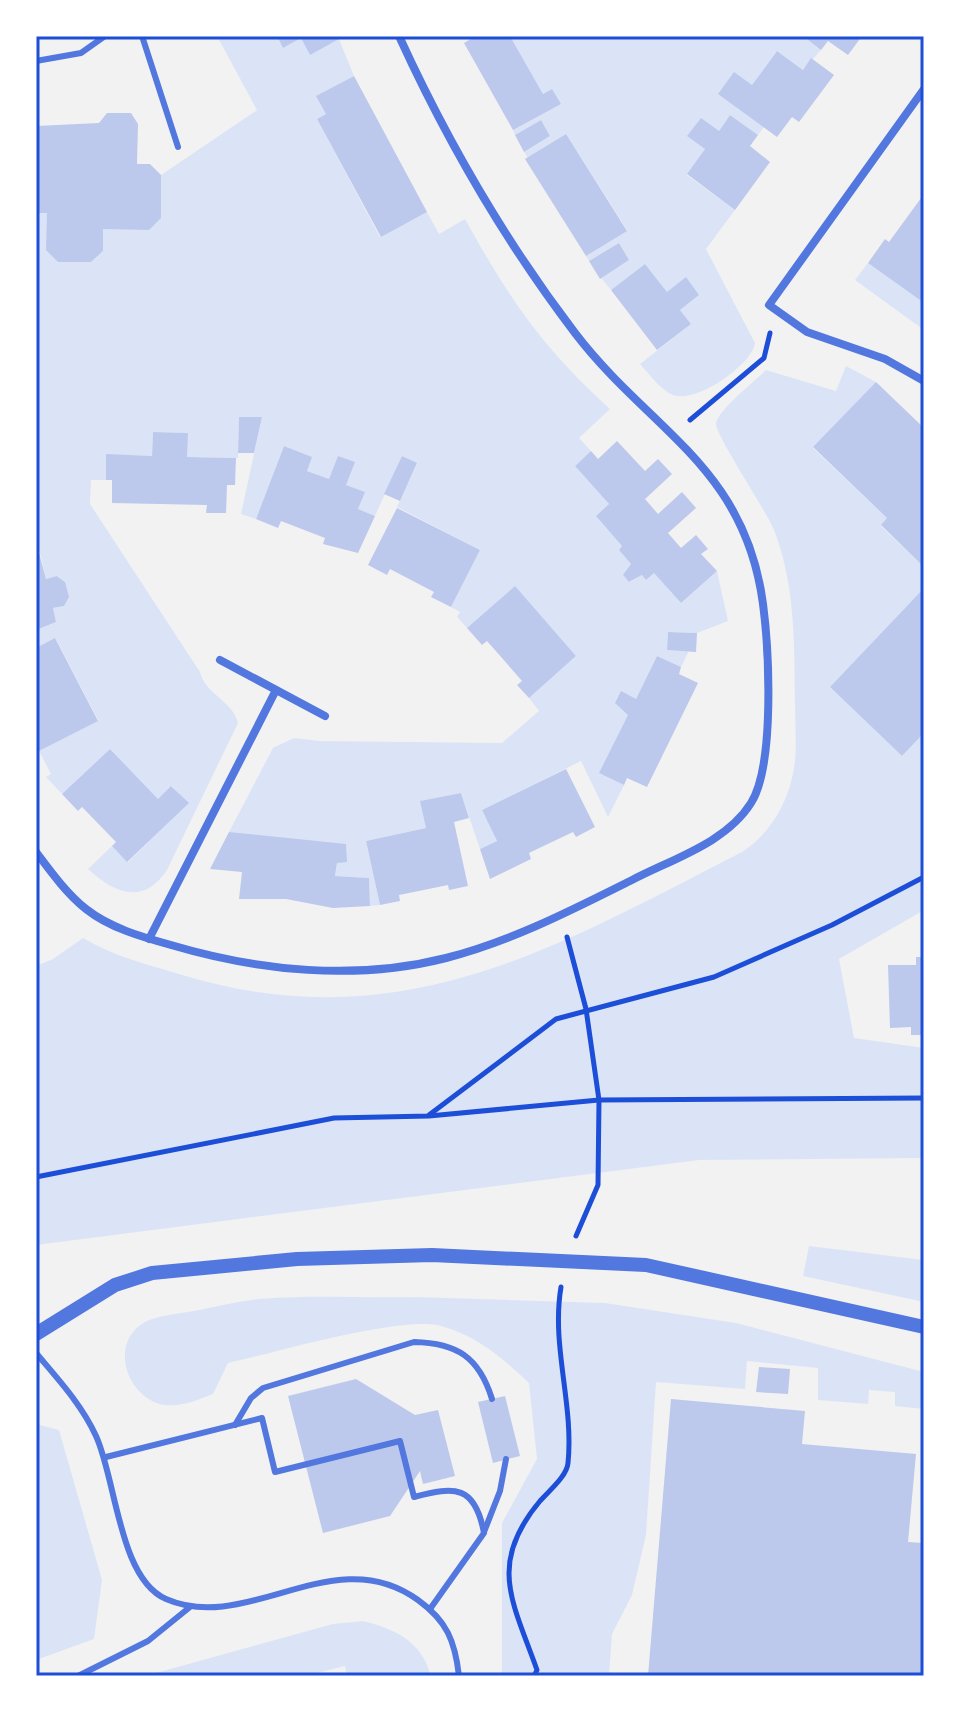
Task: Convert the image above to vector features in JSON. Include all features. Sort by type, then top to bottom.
[{"type":"street","points":[[36,852],[87,910],[119,928],[149,939],[252,966],[369,968],[409,965],[448,957],[561,916],[724,831],[751,804],[765,771],[765,624],[758,577],[746,539],[720,489],[698,458],[606,370],[515,249],[439,118],[399,36]]},
{"type":"street","points":[[924,89],[769,305],[807,332],[885,359],[924,381]]},
{"type":"street","points":[[220,660],[325,716]]},
{"type":"street","points":[[149,939],[276,690]]},
{"type":"street","points":[[36,1334],[115,1285],[152,1273],[297,1259],[432,1255],[646,1265],[924,1327]]},
{"type":"lane","points":[[36,61],[81,53],[105,36]]},
{"type":"lane","points":[[142,36],[178,147]]},
{"type":"lane","points":[[235,1425],[241,1410],[263,1388],[414,1342],[441,1343],[464,1354],[477,1366],[492,1399]]},
{"type":"lane","points":[[36,1353],[86,1415],[106,1457],[129,1555],[145,1581],[163,1598],[190,1607],[267,1596],[317,1581],[379,1580],[391,1584],[430,1609],[455,1644],[459,1676]]},
{"type":"lane","points":[[106,1457],[262,1418],[275,1472],[400,1441],[414,1497],[448,1488],[458,1491],[475,1504],[484,1533]]},
{"type":"lane","points":[[430,1609],[484,1533],[500,1491],[506,1459]]},
{"type":"lane","points":[[78,1676],[148,1641],[190,1607]]},
{"type":"path","points":[[673,432],[716,401],[764,358]]},
{"type":"path","points":[[429,1116],[556,1019],[714,977],[832,925],[924,877]]},
{"type":"path","points":[[534,1676],[537,1670],[510,1593],[508,1556],[522,1524],[568,1468],[571,1417],[563,1383],[558,1308],[566,1260],[598,1185],[599,1100],[586,1009],[561,916]]},
{"type":"path","points":[[36,1177],[334,1118],[429,1116],[599,1100],[924,1098]]},
{"type":"shaded area","points":[[217,36],[277,36],[283,48],[301,38],[310,54],[339,39],[354,76],[317,96],[326,114],[317,119],[380,237],[427,212],[439,234],[465,219],[529,321],[565,365],[610,409],[579,438],[591,451],[575,466],[609,504],[596,516],[622,546],[619,550],[631,564],[623,576],[630,582],[642,575],[646,580],[654,573],[681,603],[717,571],[728,621],[697,633],[668,632],[667,650],[689,651],[681,667],[657,656],[600,773],[624,785],[608,817],[581,761],[482,810],[497,841],[480,849],[461,793],[421,801],[426,828],[366,841],[380,905],[370,906],[369,878],[335,876],[337,863],[229,832],[273,748],[294,738],[502,743],[539,711],[529,698],[576,656],[515,587],[467,628],[457,617],[460,612],[451,607],[480,550],[397,507],[417,464],[402,456],[375,516],[358,509],[364,492],[307,471],[311,457],[284,446],[256,519],[241,514],[262,417],[239,417],[238,458],[187,457],[187,433],[153,432],[152,456],[106,455],[106,480],[91,480],[90,504],[207,686],[231,709],[238,723],[167,870],[158,881],[138,892],[118,889],[88,869],[112,846],[128,862],[188,803],[172,786],[158,799],[110,749],[62,794],[46,777],[51,774],[39,751],[98,720],[56,639],[36,648],[36,630],[56,622],[53,608],[64,606],[65,582],[58,576],[46,579],[36,536],[36,213],[47,213],[58,262],[91,262],[103,251],[103,229],[160,218],[161,175],[257,110]]},
{"type":"shaded area","points":[[510,36],[803,36],[821,50],[803,70],[777,51],[752,85],[764,127],[758,135],[730,115],[719,131],[688,136],[705,149],[687,175],[735,210],[706,249],[755,343],[744,362],[722,381],[695,394],[673,395],[640,364],[691,324],[680,310],[699,295],[667,292],[645,264],[611,290],[601,278],[629,260],[619,243],[589,261],[586,256],[627,230],[566,134],[528,158],[524,152],[550,136],[541,120],[515,135],[513,130],[560,104],[552,89],[543,94]]},
{"type":"shaded area","points":[[868,263],[924,303],[924,330],[855,280]]},
{"type":"shaded area","points":[[846,366],[876,382],[813,448],[887,518],[881,526],[924,567],[924,588],[830,687],[902,756],[924,733],[924,910],[839,959],[854,1038],[924,1048],[924,1158],[699,1160],[36,1245],[36,966],[53,959],[83,938],[142,963],[258,992],[333,997],[404,991],[472,974],[539,951],[673,888],[742,852],[760,837],[780,810],[794,769],[796,742],[790,595],[774,530],[723,441],[716,423],[730,403],[766,370],[836,391]]},
{"type":"shaded area","points":[[809,1246],[924,1260],[924,1302],[803,1276]]},
{"type":"shaded area","points":[[414,1297],[605,1303],[736,1323],[924,1372],[924,1409],[895,1406],[895,1392],[869,1390],[868,1404],[818,1400],[818,1368],[747,1361],[745,1389],[656,1382],[646,1535],[632,1595],[612,1634],[609,1676],[502,1676],[502,1523],[537,1459],[529,1383],[499,1357],[467,1336],[441,1326],[423,1324],[369,1330],[228,1363],[213,1394],[171,1405],[152,1401],[141,1393],[127,1370],[127,1343],[133,1331],[156,1318],[260,1299]]},
{"type":"shaded area","points":[[36,1424],[59,1430],[102,1580],[94,1639],[36,1660]]},
{"type":"shaded area","points":[[363,1621],[386,1628],[406,1639],[421,1654],[431,1676],[347,1676],[345,1666],[305,1676],[145,1676],[333,1624]]},
{"type":"building","points":[[277,36],[337,36],[339,39],[310,55],[301,38],[283,48]]},
{"type":"building","points":[[476,36],[510,36],[543,94],[552,89],[561,104],[513,130],[464,43]]},
{"type":"building","points":[[803,36],[862,36],[848,55],[828,41],[821,50]]},
{"type":"building","points":[[777,51],[803,70],[811,58],[834,75],[799,122],[792,117],[777,137],[718,94],[734,72],[752,85]]},
{"type":"building","points":[[354,76],[427,212],[381,237],[317,119],[326,114],[316,96]]},
{"type":"building","points":[[107,113],[131,113],[138,124],[137,164],[150,164],[161,175],[161,218],[149,230],[103,229],[103,251],[91,262],[58,262],[46,250],[47,213],[36,213],[36,126],[99,123]]},
{"type":"building","points":[[730,115],[758,135],[750,146],[770,162],[735,210],[687,174],[705,149],[687,136],[701,118],[719,131]]},
{"type":"building","points":[[541,120],[550,136],[524,152],[515,135]]},
{"type":"building","points":[[566,134],[627,231],[586,256],[525,159]]},
{"type":"building","points":[[924,194],[924,303],[868,263],[885,239],[889,242]]},
{"type":"building","points":[[619,243],[629,260],[600,279],[589,261]]},
{"type":"building","points":[[645,264],[667,292],[686,277],[699,295],[680,310],[691,324],[657,350],[611,290]]},
{"type":"building","points":[[876,382],[924,428],[924,567],[881,525],[887,518],[813,447]]},
{"type":"building","points":[[239,417],[262,417],[254,453],[238,453]]},
{"type":"building","points":[[153,432],[188,433],[187,457],[236,458],[235,485],[227,485],[226,513],[206,513],[207,505],[112,503],[112,480],[106,480],[106,454],[152,456]]},
{"type":"building","points":[[617,441],[645,471],[658,459],[672,474],[645,499],[658,514],[682,492],[696,508],[668,533],[681,548],[696,535],[708,549],[701,554],[717,571],[681,603],[654,573],[646,580],[642,575],[629,582],[623,575],[631,564],[619,550],[622,546],[596,516],[609,504],[575,466],[591,451],[598,459]]},
{"type":"building","points":[[284,446],[312,457],[307,471],[329,479],[338,456],[355,462],[346,485],[365,492],[358,509],[375,516],[358,553],[323,544],[325,538],[281,521],[278,528],[256,519]]},
{"type":"building","points":[[402,456],[417,463],[400,501],[384,494]]},
{"type":"building","points":[[397,508],[480,550],[451,607],[431,597],[434,592],[390,569],[387,575],[368,565]]},
{"type":"building","points":[[36,542],[46,579],[57,576],[65,582],[69,597],[64,606],[53,608],[56,622],[36,630]]},
{"type":"building","points":[[515,586],[576,656],[529,698],[517,685],[522,681],[487,641],[482,645],[467,628]]},
{"type":"building","points":[[924,588],[924,733],[902,756],[830,687]]},
{"type":"building","points":[[668,632],[697,633],[696,652],[667,650]]},
{"type":"building","points":[[55,638],[98,721],[39,751],[36,745],[36,648]]},
{"type":"building","points":[[657,656],[681,667],[679,674],[698,683],[647,787],[627,778],[624,785],[599,773],[628,715],[615,703],[621,691],[636,699]]},
{"type":"building","points":[[110,749],[158,799],[171,786],[189,803],[127,862],[112,846],[116,842],[82,807],[78,811],[62,794]]},
{"type":"building","points":[[566,769],[595,827],[576,837],[573,832],[533,851],[529,853],[531,859],[490,879],[480,849],[497,841],[482,810]]},
{"type":"building","points":[[461,793],[469,818],[454,822],[468,886],[449,890],[448,885],[399,895],[400,901],[380,905],[366,841],[426,828],[420,801]]},
{"type":"building","points":[[229,832],[346,844],[347,862],[337,863],[335,876],[369,878],[370,906],[333,908],[286,899],[239,899],[242,872],[210,869]]},
{"type":"building","points":[[916,957],[924,957],[924,1035],[911,1035],[911,1027],[890,1028],[888,965],[916,965]]},
{"type":"building","points":[[759,1367],[790,1369],[788,1394],[756,1392]]},
{"type":"building","points":[[356,1379],[415,1415],[438,1410],[455,1476],[423,1484],[420,1471],[390,1516],[323,1533],[288,1396]]},
{"type":"building","points":[[505,1396],[520,1456],[493,1463],[478,1402]]},
{"type":"building","points":[[671,1399],[805,1411],[802,1444],[916,1454],[908,1542],[924,1543],[924,1676],[648,1676]]}]
